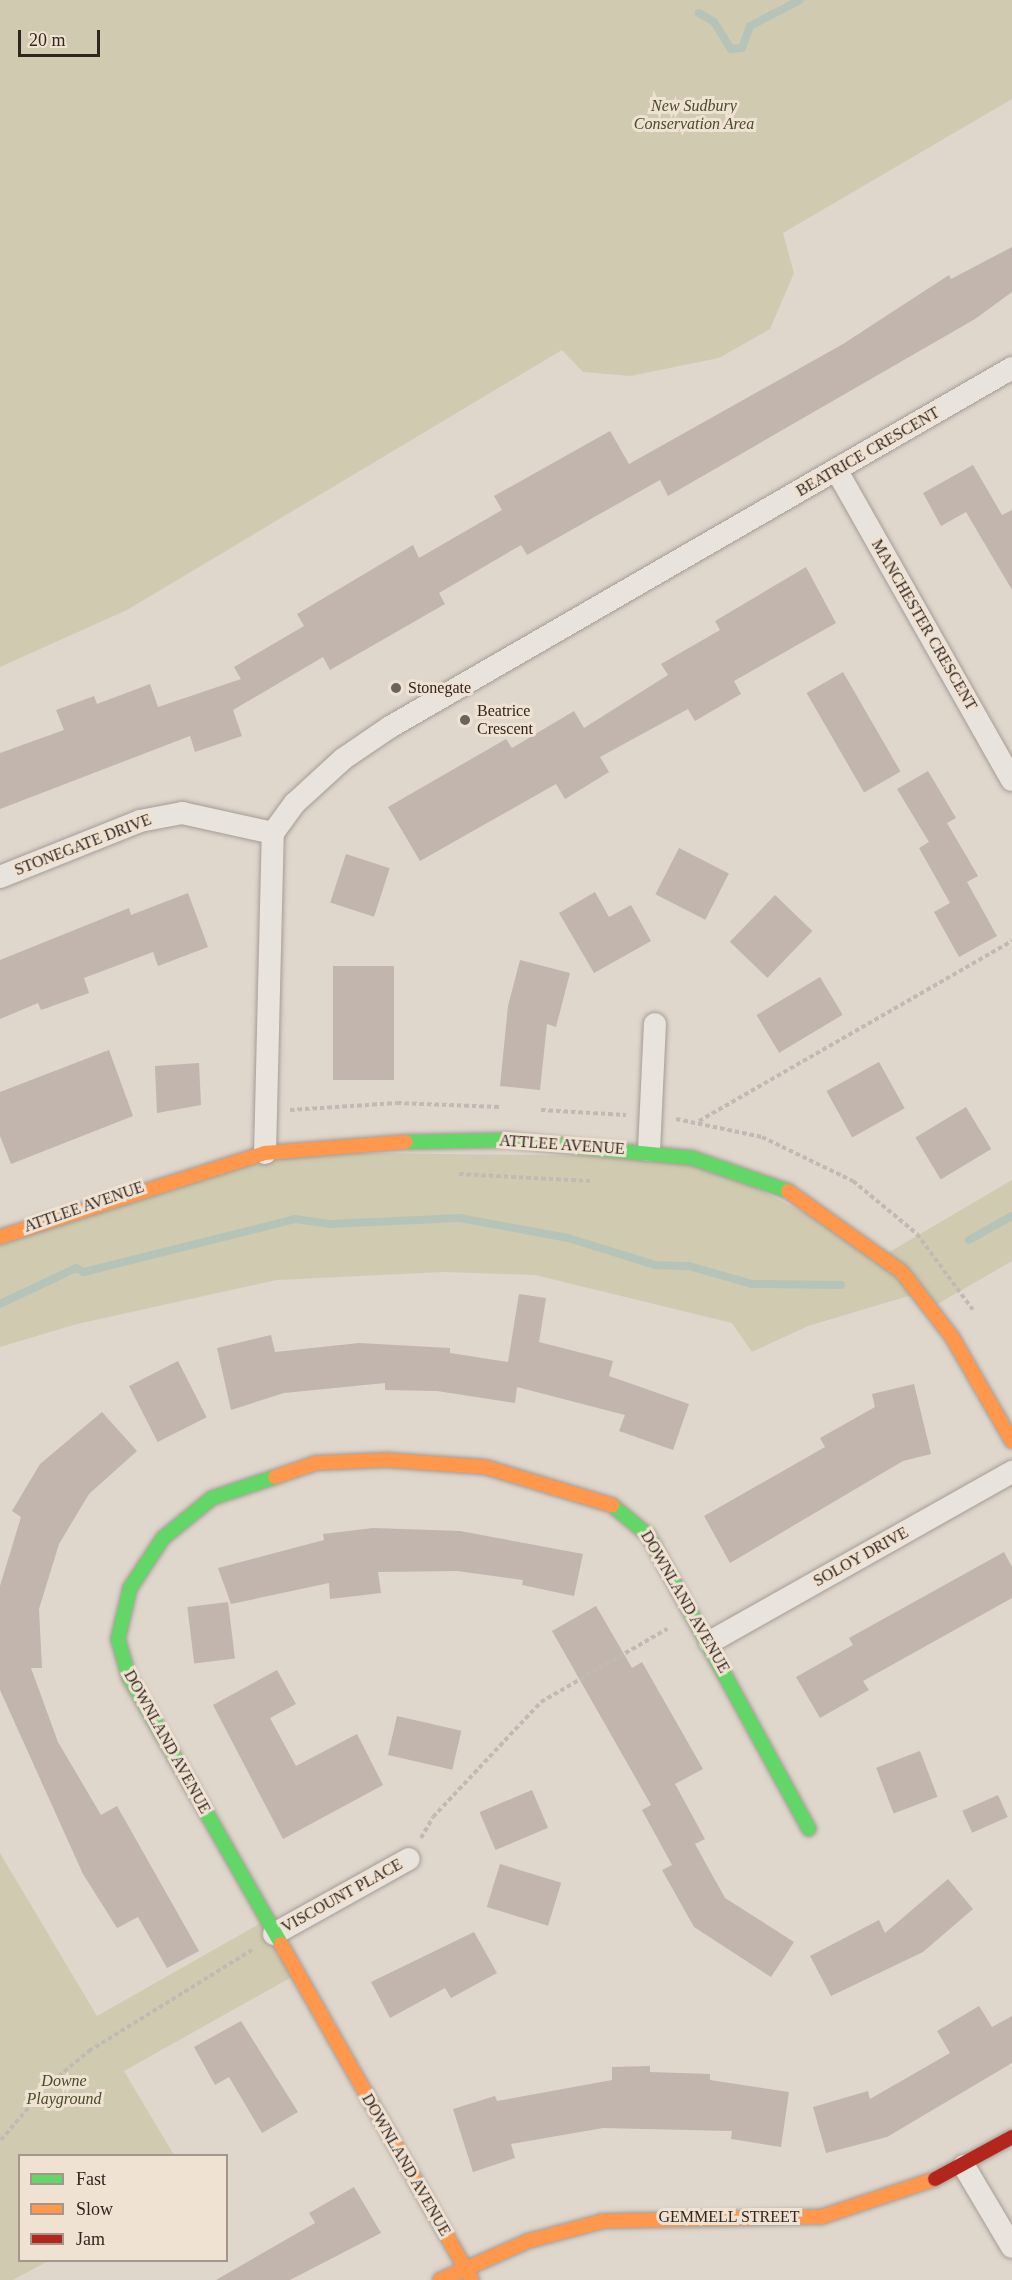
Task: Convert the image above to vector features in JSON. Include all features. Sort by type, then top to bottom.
[{"type":"street","name":"BEATRICE CRESCENT","points":[[273,833],[318,781],[390,728],[1012,368]]},
{"type":"street","name":"MANCHESTER CRESCENT","points":[[837,471],[1012,780]]},
{"type":"street","name":"STONEGATE DRIVE","points":[[0,877],[140,821],[183,813],[273,833]]},
{"type":"street","points":[[265,1153],[273,833]]},
{"type":"street","points":[[649,1150],[655,1024]]},
{"type":"street","name":"ATTLEE AVENUE","points":[[0,1236],[115,1195],[265,1153],[334,1144],[453,1140],[649,1150],[771,1183],[873,1247],[928,1302],[1012,1441]]},
{"type":"street","name":"DOWNLAND AVENUE","points":[[472,2280],[274,1934],[120,1655],[122,1612],[130,1588],[163,1538],[189,1512],[248,1483],[316,1463],[434,1462],[523,1474],[625,1511],[648,1535],[694,1613],[809,1828]]},
{"type":"street","name":"SOLOY DRIVE","points":[[710,1642],[1012,1472]]},
{"type":"street","name":"VISCOUNT PLACE","points":[[274,1934],[409,1859]]},
{"type":"street","name":"GEMMELL STREET","points":[[440,2280],[464,2266],[528,2241],[603,2221],[821,2217],[898,2196],[964,2166],[1012,2137]]},
{"type":"street","points":[[964,2166],[1012,2247]]},
{"type":"path","points":[[699,1121],[1012,941]]},
{"type":"path","points":[[449,1173],[596,1182]]},
{"type":"path","points":[[409,1859],[433,1817],[542,1702],[694,1613]]},
{"type":"path","points":[[1,2139],[47,2086],[89,2051],[274,1934]]},
{"type":"green space","name":"New Sudbury Conservation Area","points":[[0,0],[1012,0],[1012,99],[783,233],[794,273],[770,329],[719,358],[630,376],[583,372],[562,350],[127,610],[0,667]]},
{"type":"green space","points":[[263,1152],[694,1157],[886,1254],[1012,1180],[1012,1261],[934,1306],[922,1292],[808,1326],[752,1352],[732,1323],[535,1275],[444,1272],[277,1280],[77,1324],[0,1347],[0,1234]]},
{"type":"green space","name":"Downe Playground","points":[[0,1853],[97,2016],[268,1919],[299,1973],[124,2071],[173,2154],[18,2154],[18,2262],[46,2262],[13,2280],[0,2280]]},
{"type":"building","points":[[1012,247],[1012,292],[975,319],[668,496],[660,480],[527,555],[521,545],[439,593],[445,604],[330,670],[323,657],[233,710],[242,736],[195,752],[190,736],[0,809],[0,753],[64,730],[56,710],[94,696],[97,704],[150,684],[158,707],[241,679],[234,667],[304,626],[297,614],[413,545],[419,558],[502,510],[494,496],[610,431],[629,464],[843,344],[949,275],[951,279]]},
{"type":"building","points":[[973,465],[1002,515],[1012,510],[1012,590],[966,512],[941,526],[923,493]]},
{"type":"building","points":[[806,567],[836,623],[734,681],[741,694],[695,721],[688,709],[600,757],[609,772],[565,799],[556,784],[420,861],[388,807],[506,739],[512,748],[574,711],[584,728],[668,675],[661,664],[720,630],[715,621]]},
{"type":"building","points":[[843,672],[900,772],[864,793],[807,693]]},
{"type":"building","points":[[928,771],[956,818],[947,823],[978,876],[967,882],[997,936],[959,957],[934,912],[950,903],[919,848],[929,842],[897,789]]},
{"type":"building","points":[[679,848],[729,873],[705,920],[655,894]]},
{"type":"building","points":[[346,854],[390,868],[374,917],[330,903]]},
{"type":"building","points":[[595,892],[609,917],[631,905],[651,941],[594,973],[559,913]]},
{"type":"building","points":[[188,893],[208,947],[158,966],[153,952],[84,978],[89,993],[41,1010],[38,1003],[0,1019],[0,960],[129,908],[131,915]]},
{"type":"building","points":[[775,895],[812,931],[767,978],[730,942]]},
{"type":"building","points":[[520,960],[570,973],[556,1027],[547,1024],[540,1090],[500,1086],[508,1006]]},
{"type":"building","points":[[333,966],[394,966],[394,1080],[333,1080]]},
{"type":"building","points":[[820,977],[843,1015],[779,1053],[757,1015]]},
{"type":"building","points":[[109,1050],[133,1116],[11,1164],[0,1136],[0,1092]]},
{"type":"building","points":[[879,1062],[905,1108],[852,1137],[827,1091]]},
{"type":"building","points":[[199,1063],[201,1105],[157,1113],[155,1066]]},
{"type":"building","points":[[966,1107],[991,1149],[941,1179],[915,1137]]},
{"type":"building","points":[[519,1294],[546,1298],[539,1342],[613,1361],[609,1376],[689,1404],[673,1450],[619,1431],[625,1415],[517,1387],[515,1403],[437,1391],[385,1390],[385,1383],[284,1393],[231,1410],[217,1348],[271,1335],[275,1352],[359,1343],[450,1348],[450,1353],[508,1362]]},
{"type":"building","points":[[178,1361],[207,1417],[158,1442],[129,1386]]},
{"type":"building","points":[[914,1384],[931,1454],[903,1461],[730,1563],[704,1516],[825,1447],[820,1438],[875,1407],[872,1394]]},
{"type":"building","points":[[102,1412],[137,1451],[89,1494],[59,1544],[39,1609],[42,1668],[31,1668],[58,1742],[101,1815],[117,1806],[199,1951],[167,1968],[138,1917],[117,1928],[83,1874],[0,1690],[0,1586],[21,1517],[12,1511],[40,1464]]},
{"type":"building","points":[[373,1528],[460,1531],[583,1554],[574,1596],[522,1585],[523,1580],[457,1571],[378,1572],[381,1593],[330,1599],[329,1583],[231,1604],[218,1568],[324,1540],[323,1534]]},
{"type":"building","points":[[1004,1552],[1012,1567],[1012,1598],[863,1681],[869,1690],[820,1718],[796,1677],[853,1645],[849,1638]]},
{"type":"building","points":[[228,1602],[235,1659],[194,1664],[187,1607]]},
{"type":"building","points":[[596,1606],[632,1668],[642,1662],[703,1769],[675,1784],[705,1839],[695,1844],[725,1898],[794,1942],[771,1977],[694,1927],[662,1870],[672,1865],[642,1810],[651,1805],[552,1631]]},
{"type":"building","points":[[277,1670],[296,1704],[270,1718],[296,1766],[357,1734],[383,1785],[283,1839],[213,1705]]},
{"type":"building","points":[[397,1716],[461,1731],[452,1770],[388,1755]]},
{"type":"building","points":[[920,1751],[938,1797],[894,1814],[876,1768]]},
{"type":"building","points":[[532,1790],[548,1828],[496,1850],[480,1812]]},
{"type":"building","points":[[998,1795],[1008,1817],[972,1833],[962,1811]]},
{"type":"building","points":[[500,1864],[561,1883],[548,1926],[487,1907]]},
{"type":"building","points":[[948,1879],[973,1909],[923,1952],[831,1996],[810,1956],[879,1920],[885,1933]]},
{"type":"building","points":[[474,1932],[497,1973],[451,1998],[445,1988],[390,2018],[371,1982]]},
{"type":"building","points":[[979,2006],[992,2027],[1012,2016],[1012,2063],[887,2137],[826,2153],[813,2107],[868,2091],[870,2099],[950,2053],[937,2031]]},
{"type":"building","points":[[241,2021],[298,2112],[262,2133],[229,2077],[215,2085],[194,2047]]},
{"type":"building","points":[[650,2066],[650,2072],[710,2074],[710,2080],[789,2092],[781,2147],[731,2139],[732,2131],[603,2128],[511,2144],[515,2158],[473,2172],[453,2109],[495,2096],[497,2101],[612,2080],[612,2067]]},
{"type":"building","points":[[354,2187],[381,2233],[290,2280],[216,2280],[315,2223],[309,2213]]},
{"type":"waterway","points":[[699,13],[714,22],[731,49],[742,48],[750,26],[800,0]]},
{"type":"waterway","points":[[969,1240],[1012,1216]]},
{"type":"waterway","points":[[0,1304],[76,1268],[84,1272],[295,1219],[330,1224],[460,1218],[568,1238],[655,1265],[689,1266],[752,1284],[841,1285]]},
{"type":"traffic: fast","points":[[406,1142],[506,1140],[692,1158],[788,1191]]},
{"type":"traffic: fast","points":[[275,1477],[212,1498],[163,1538],[130,1588],[118,1639],[129,1677],[281,1944]]},
{"type":"traffic: fast","points":[[612,1505],[648,1535],[809,1829]]},
{"type":"traffic: slow","points":[[0,1237],[265,1153],[406,1142]]},
{"type":"traffic: slow","points":[[788,1191],[902,1272],[952,1337],[1012,1441]]},
{"type":"traffic: slow","points":[[275,1477],[316,1463],[386,1460],[485,1467],[612,1505]]},
{"type":"traffic: slow","points":[[281,1944],[472,2280]]},
{"type":"traffic: slow","points":[[440,2280],[528,2241],[603,2221],[821,2217],[935,2179]]},
{"type":"traffic: jam","points":[[935,2179],[1012,2137]]},
{"type":"place","name":"Stonegate","points":[[396,688]]},
{"type":"place","name":"Beatrice Crescent","points":[[465,720]]}]
